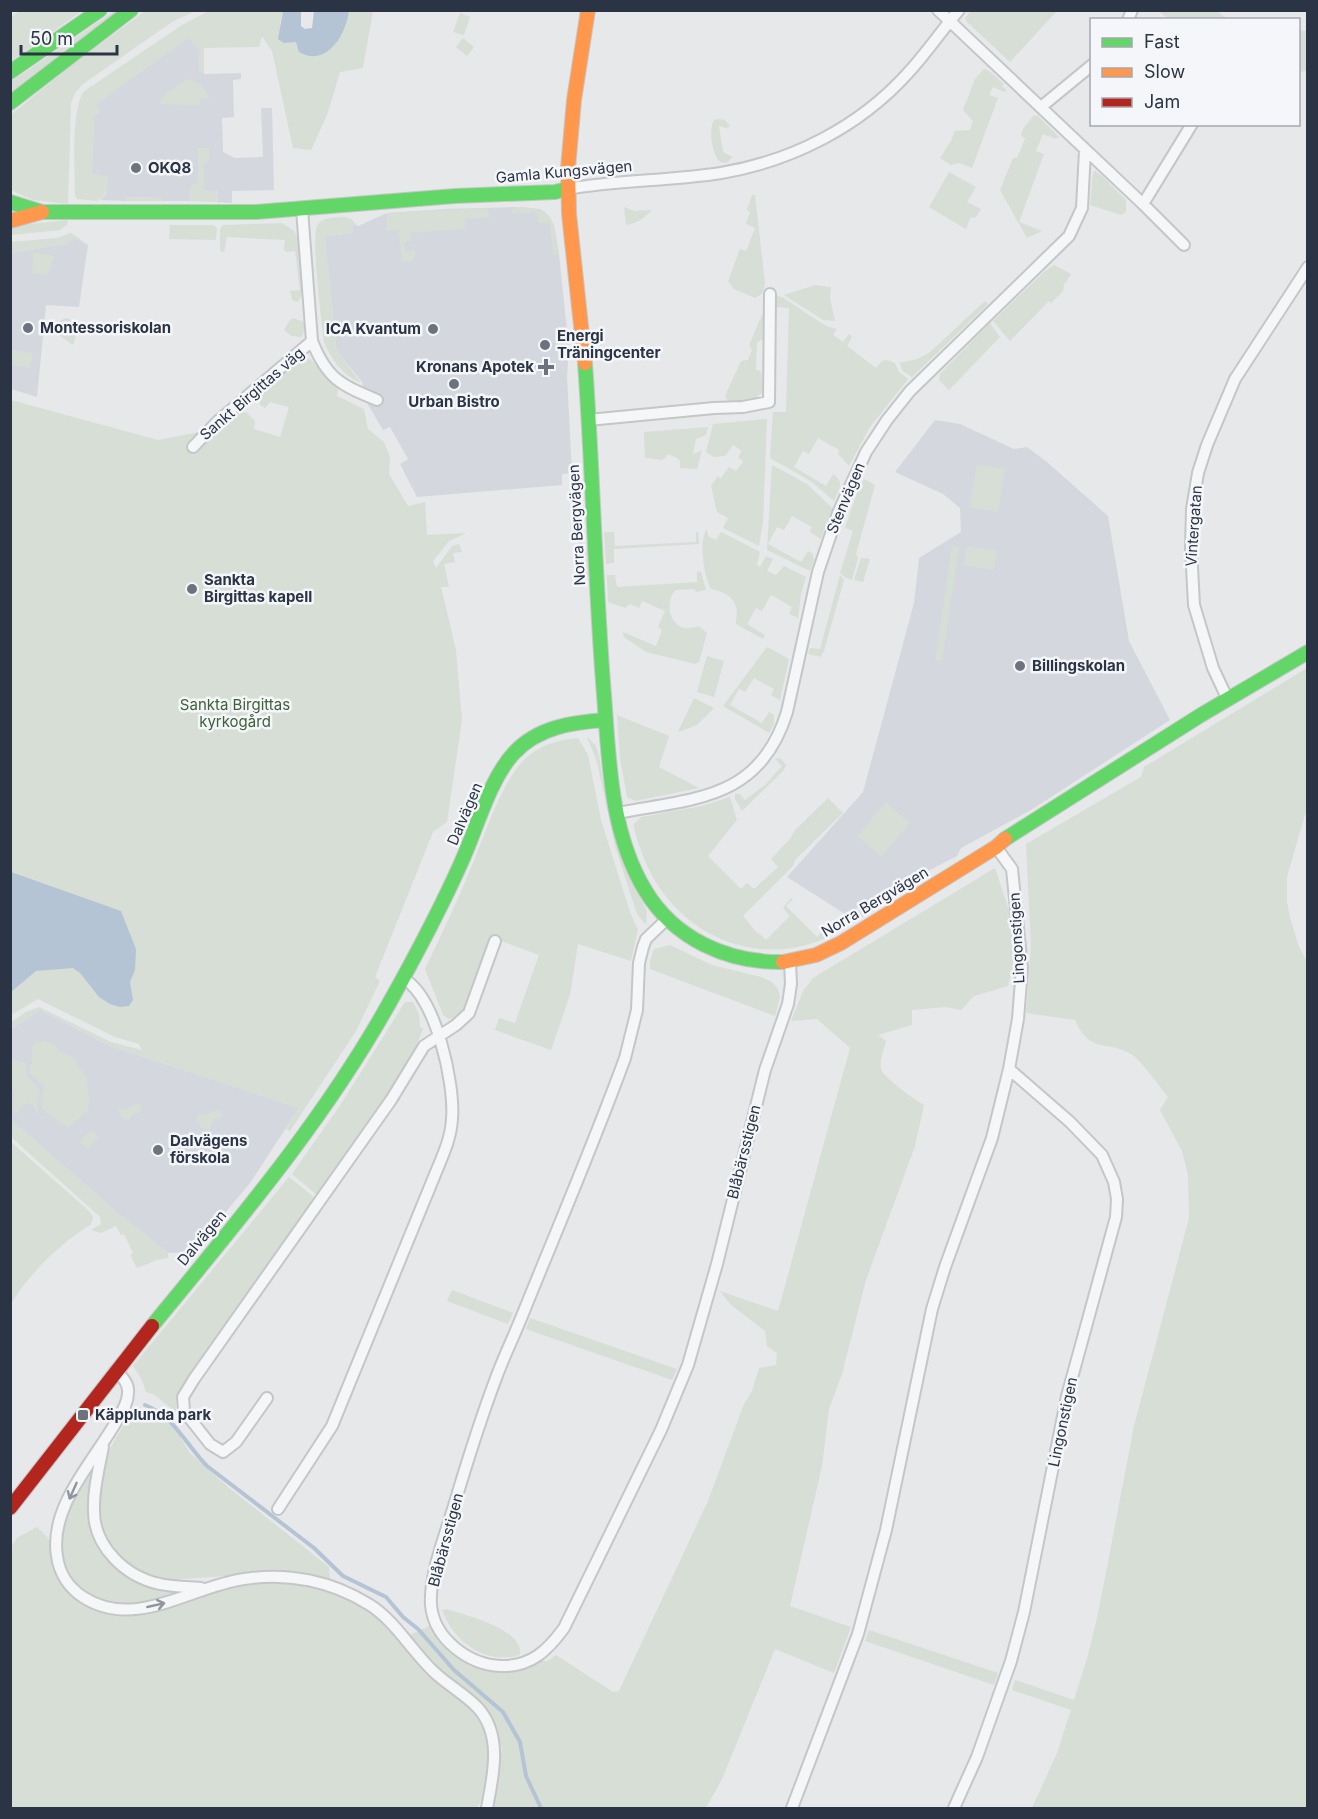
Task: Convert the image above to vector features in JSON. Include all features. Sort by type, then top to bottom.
[{"type":"street","points":[[10,72],[100,10]]},
{"type":"street","points":[[10,103],[131,10]]},
{"type":"street","name":"Norra Bergvägen","points":[[588,10],[572,124],[567,189],[580,305],[597,605],[608,746],[618,813],[636,873],[645,890],[667,919],[689,937],[714,950],[753,961],[789,962],[809,958],[851,938],[996,847],[1012,833],[1201,715],[1308,652]]},
{"type":"street","points":[[938,10],[1184,245]]},
{"type":"street","name":"Gamla Kungsvägen","points":[[10,221],[42,212],[224,212],[302,209],[455,196],[555,192],[724,172],[784,156],[824,138],[864,114],[906,76],[958,10]]},
{"type":"street","points":[[1041,107],[1090,66]]},
{"type":"street","points":[[1143,204],[1191,126]]},
{"type":"street","name":"Stenvägen","points":[[618,813],[702,798],[722,790],[737,783],[753,771],[772,749],[787,712],[818,572],[838,513],[866,452],[887,420],[910,392],[1069,236],[1082,208],[1085,150]]},
{"type":"street","name":"Gamla Kungsvägen","points":[[10,202],[42,212]]},
{"type":"street","name":"Sankt Birgittas väg","points":[[302,209],[312,341],[320,360],[330,375],[352,390],[378,400]]},
{"type":"street","name":"Vintergatan","points":[[1228,700],[1213,668],[1194,604],[1191,548],[1192,509],[1198,473],[1207,445],[1235,379],[1308,267]]},
{"type":"street","points":[[588,420],[743,407],[769,402],[770,294]]},
{"type":"street","name":"Sankt Birgittas väg","points":[[193,447],[218,421],[312,341]]},
{"type":"street","name":"Dalvägen","points":[[10,1508],[115,1371],[248,1209],[320,1114],[379,1023],[404,979],[457,873],[496,782],[512,754],[532,736],[560,726],[606,720]]},
{"type":"street","name":"Lingonstigen","points":[[792,1809],[858,1634],[886,1530],[932,1310],[945,1267],[992,1138],[1010,1069],[1018,1019],[1022,968],[1012,869],[996,847]]},
{"type":"street","name":"Blåbärsstigen","points":[[667,919],[646,939],[643,947],[639,963],[637,1010],[625,1058],[497,1375],[470,1454],[436,1568],[431,1599],[436,1622],[454,1647],[481,1662],[510,1666],[540,1655],[553,1644],[564,1628],[667,1417],[701,1325],[765,1070],[788,1004],[789,962]]},
{"type":"street","points":[[267,1398],[236,1442],[223,1452],[210,1444],[184,1411],[183,1397],[391,1100],[424,1046],[456,1025],[469,1013],[495,941]]},
{"type":"street","points":[[278,1509],[332,1426],[447,1144],[453,1117],[449,1074],[438,1035],[424,1000],[413,984],[404,979]]},
{"type":"street","name":"Lingonstigen","points":[[954,1809],[976,1757],[1011,1661],[1024,1612],[1067,1396],[1116,1217],[1117,1199],[1114,1182],[1102,1155],[1070,1122],[1010,1069]]},
{"type":"street","points":[[115,1371],[123,1377],[129,1393],[125,1406],[104,1442],[78,1478],[54,1541],[62,1575],[70,1586],[82,1597],[99,1604],[117,1609],[145,1608],[173,1601],[205,1588],[243,1579],[283,1576],[326,1584],[372,1606],[438,1676],[479,1709],[489,1727],[495,1764],[487,1809]]},
{"type":"street","points":[[104,1442],[94,1493],[93,1514],[99,1537],[109,1552],[121,1565],[138,1576],[160,1584],[205,1588]]},
{"type":"shaded area","points":[[189,37],[195,46],[200,48],[199,70],[204,74],[241,73],[241,79],[233,80],[234,117],[222,118],[223,152],[235,158],[263,157],[261,108],[272,108],[274,190],[232,191],[232,203],[215,202],[218,200],[217,191],[204,191],[203,164],[209,160],[209,148],[198,148],[198,183],[189,198],[191,201],[126,197],[126,201],[100,200],[106,194],[108,178],[92,174],[96,104]]},
{"type":"shaded area","points":[[515,207],[540,209],[554,225],[569,350],[567,376],[572,473],[562,474],[562,485],[417,497],[400,464],[408,459],[390,427],[383,430],[367,403],[362,382],[336,347],[325,238],[353,233],[352,226],[358,226],[387,213]]},
{"type":"shaded area","name":"Montessoriskolan","points":[[73,238],[88,245],[79,307],[46,305],[37,397],[11,389],[11,253],[65,244]]},
{"type":"shaded area","name":"Billingskolan","points":[[935,420],[960,424],[1014,449],[1027,447],[1108,516],[1129,641],[1170,720],[1031,810],[961,848],[957,856],[845,914],[787,877],[863,792],[914,603],[919,558],[961,532],[960,508],[943,494],[895,472]]},
{"type":"shaded area","name":"Dalvägens förskola","points":[[40,1010],[110,1046],[299,1108],[250,1183],[192,1252],[168,1253],[119,1214],[11,1120],[11,1029]]},
{"type":"green space","points":[[972,10],[1057,11],[1010,62],[967,22],[965,18]]},
{"type":"green space","points":[[20,11],[82,11],[11,61],[11,17]]},
{"type":"green space","points":[[114,11],[118,11],[11,94],[11,81]]},
{"type":"green space","points":[[145,11],[195,11],[172,22],[83,84],[75,93],[71,103],[68,204],[33,200],[11,190],[10,117],[72,65]]},
{"type":"green space","points":[[209,11],[283,11],[280,23],[284,43],[342,32],[349,11],[373,11],[363,68],[340,72],[327,115],[311,150],[293,148],[272,51],[262,36],[259,47],[204,48],[204,74],[199,70],[200,48],[195,46],[189,38],[96,104],[100,110],[99,114],[94,115],[92,174],[108,176],[108,187],[97,201],[77,199],[75,195],[75,127],[83,92],[182,25]]},
{"type":"green space","points":[[1159,11],[1217,11],[1226,18],[1167,18]]},
{"type":"green space","points":[[460,13],[470,17],[464,35],[453,32]]},
{"type":"green space","points":[[1300,30],[1307,31],[1307,71],[1300,72]]},
{"type":"green space","points":[[463,38],[474,47],[467,56],[456,47]]},
{"type":"green space","points":[[984,69],[1004,84],[1002,86],[1006,90],[1005,92],[993,87],[989,95],[998,98],[972,168],[959,163],[951,165],[940,158],[955,131],[970,130],[973,121],[963,110],[975,79]]},
{"type":"green space","points":[[187,79],[201,86],[210,99],[201,99],[199,105],[160,104],[162,97]]},
{"type":"green space","points":[[1034,115],[1038,116],[1059,137],[1056,139],[1043,134],[1036,151],[1044,154],[1019,222],[1042,231],[1027,238],[1000,190],[1013,158],[1017,158],[1025,139],[1021,135],[1023,129]]},
{"type":"green space","points":[[718,119],[725,120],[730,126],[726,128],[719,126],[723,152],[733,157],[726,163],[720,162],[717,158],[712,142],[712,124]]},
{"type":"green space","points":[[198,148],[209,148],[209,160],[203,164],[204,190],[216,191],[218,198],[215,202],[191,201],[190,199],[189,192],[192,184],[198,183]]},
{"type":"green space","points":[[1095,171],[1126,200],[1126,212],[1121,215],[1090,205],[1093,172]]},
{"type":"green space","points":[[949,172],[976,187],[967,202],[981,209],[976,217],[970,218],[966,229],[929,207]]},
{"type":"green space","points":[[752,195],[755,195],[765,283],[763,293],[755,298],[734,289],[728,281],[740,249],[746,251],[755,228],[746,224],[750,212],[747,210]]},
{"type":"green space","points":[[126,197],[162,198],[162,201],[126,201]]},
{"type":"green space","points":[[515,207],[538,210],[550,217],[559,254],[553,256],[550,224],[538,223],[537,212],[512,214],[512,209]]},
{"type":"green space","points":[[624,207],[634,211],[652,210],[641,220],[626,225]]},
{"type":"green space","points":[[487,208],[490,217],[465,219],[465,229],[410,233],[410,241],[404,242],[405,251],[416,251],[413,261],[402,262],[398,230],[386,231],[387,213]]},
{"type":"green space","points":[[345,217],[358,226],[352,226],[353,233],[325,238],[336,347],[361,383],[348,376],[338,366],[324,342],[317,280],[315,244],[318,224],[327,219]]},
{"type":"green space","points":[[68,220],[67,225],[60,230],[11,235],[10,226]]},
{"type":"green space","points":[[282,223],[294,231],[298,238],[303,293],[298,302],[292,300],[290,291],[300,290],[295,251],[286,252],[285,240],[227,237],[224,252],[220,251],[220,229],[223,225]]},
{"type":"green space","points":[[170,225],[213,225],[217,228],[216,240],[169,239]]},
{"type":"green space","points":[[71,233],[88,245],[73,238],[65,244],[11,253],[11,242],[57,238]]},
{"type":"green space","points":[[33,252],[54,256],[48,275],[32,273]]},
{"type":"green space","points":[[1054,265],[1071,274],[1063,291],[1051,303],[1049,301],[1010,341],[993,321]]},
{"type":"green space","points":[[815,285],[831,287],[830,298],[835,321],[823,320],[784,295]]},
{"type":"green space","points":[[776,296],[782,297],[826,326],[837,329],[833,335],[843,342],[849,334],[852,337],[847,346],[876,368],[882,361],[887,360],[895,363],[899,372],[908,379],[870,427],[849,466],[838,454],[839,450],[818,438],[809,454],[803,451],[794,467],[826,486],[833,474],[837,477],[840,486],[834,501],[812,482],[770,458],[773,412],[786,412],[789,308],[776,307]]},
{"type":"green space","points":[[985,301],[988,304],[912,377],[903,371],[899,363],[917,359],[929,353]]},
{"type":"green space","points":[[762,315],[766,319],[765,337],[757,343],[756,370],[761,371],[762,393],[748,403],[729,403],[725,396],[741,361],[748,360],[752,350],[749,345]]},
{"type":"green space","points":[[66,318],[75,325],[73,345],[56,333],[57,322]]},
{"type":"green space","points":[[293,318],[304,322],[306,326],[302,337],[291,336],[284,330]]},
{"type":"green space","points":[[990,323],[1000,337],[949,390],[939,380],[940,374]]},
{"type":"green space","points":[[11,349],[33,353],[30,368],[11,365]]},
{"type":"green space","name":"Sankta Birgittas kyrkogård","points":[[304,356],[312,361],[338,388],[337,396],[364,409],[368,429],[384,442],[390,457],[389,474],[408,506],[425,502],[427,535],[466,533],[449,541],[433,561],[436,568],[452,546],[459,544],[462,552],[453,553],[455,562],[444,564],[449,587],[441,587],[456,650],[462,720],[447,822],[433,832],[375,977],[380,981],[356,1031],[290,1131],[286,1129],[299,1108],[110,1046],[40,1010],[11,1029],[11,1022],[39,1007],[111,1042],[142,1050],[139,1044],[115,1037],[38,999],[11,1015],[11,400],[158,440],[220,428],[235,414],[246,412],[255,421],[254,429],[280,437],[289,407],[270,402],[265,408],[260,405],[259,393]]},
{"type":"green space","points":[[767,419],[763,522],[759,546],[723,528],[728,518],[717,512],[711,486],[729,467],[736,471],[743,462],[738,457],[742,451],[733,445],[725,456],[714,457],[706,452],[713,424]]},
{"type":"green space","points":[[708,427],[706,435],[696,439],[693,454],[702,450],[697,469],[680,468],[680,461],[668,454],[663,460],[645,458],[644,432]]},
{"type":"green space","points":[[977,464],[1005,469],[998,512],[969,507]]},
{"type":"green space","points":[[772,465],[807,484],[832,508],[821,539],[810,532],[812,527],[792,516],[784,530],[777,527],[768,544],[801,562],[808,551],[812,553],[814,560],[810,571],[767,550]]},
{"type":"green space","points":[[864,479],[875,485],[856,554],[858,558],[852,580],[840,573],[853,531],[845,528]]},
{"type":"green space","points":[[707,529],[708,536],[716,540],[721,532],[760,552],[757,565],[760,567],[766,556],[773,559],[767,571],[776,575],[784,566],[806,577],[798,618],[789,614],[792,607],[771,595],[762,611],[756,608],[747,624],[765,635],[763,639],[736,624],[735,603],[726,595],[711,589],[706,575],[702,550]]},
{"type":"green space","points":[[604,532],[614,532],[615,546],[696,542],[696,532],[698,532],[699,544],[614,549],[614,563],[606,564]]},
{"type":"green space","points":[[579,540],[587,547],[588,577],[583,577]]},
{"type":"green space","points":[[952,546],[959,547],[942,661],[935,660]]},
{"type":"green space","points":[[967,546],[997,551],[994,570],[964,565]]},
{"type":"green space","points":[[861,558],[870,559],[863,582],[854,580]]},
{"type":"green space","points":[[697,571],[701,572],[706,590],[696,592],[694,589],[676,590],[669,605],[674,622],[679,626],[686,628],[699,626],[707,633],[699,662],[695,664],[646,652],[624,637],[623,632],[656,646],[662,630],[658,627],[665,611],[642,601],[639,608],[630,604],[625,608],[608,602],[607,575],[615,575],[617,587],[697,582]]},
{"type":"green space","points":[[840,575],[844,580],[824,651],[820,657],[808,654],[810,648],[820,649]]},
{"type":"green space","points":[[767,647],[789,659],[780,700],[771,695],[774,689],[754,678],[745,692],[739,689],[730,705],[762,723],[769,712],[774,715],[774,724],[769,733],[723,706]]},
{"type":"green space","points":[[707,656],[724,661],[714,697],[697,692]]},
{"type":"green space","points":[[1307,668],[1307,808],[1287,877],[1287,902],[1299,947],[1308,963],[1307,1808],[1032,1808],[1057,1753],[1071,1710],[1012,1690],[1015,1680],[1074,1700],[1099,1609],[1134,1426],[1189,1218],[1188,1175],[1182,1151],[1160,1110],[1168,1097],[1150,1074],[1131,1054],[1087,1038],[1075,1020],[1026,1013],[1031,947],[1026,844],[1141,777],[1144,767]]},
{"type":"green space","points":[[694,698],[714,708],[697,725],[678,732]]},
{"type":"green space","points":[[617,715],[669,736],[659,767],[699,788],[635,801],[627,797],[620,758]]},
{"type":"green space","points":[[587,737],[596,746],[599,755],[605,794],[618,846],[630,878],[647,911],[646,925],[637,914],[615,846],[597,762]]},
{"type":"green space","points":[[578,738],[588,755],[601,820],[630,912],[638,930],[631,961],[578,944],[570,995],[551,1050],[495,1030],[499,1018],[515,1023],[539,955],[491,937],[465,1010],[458,1017],[449,1019],[443,1015],[425,969],[508,782],[524,760],[542,747]]},
{"type":"green space","points":[[780,758],[786,765],[784,770],[742,811],[735,799],[735,794],[740,794],[745,800],[765,785],[782,766],[775,759]]},
{"type":"green space","points":[[730,797],[737,820],[708,856],[741,889],[747,883],[754,889],[778,867],[771,859],[790,839],[795,830],[828,798],[843,813],[743,916],[758,934],[766,940],[790,916],[783,908],[791,898],[793,899],[786,906],[817,937],[824,930],[829,933],[841,927],[858,910],[864,908],[870,912],[823,939],[806,945],[781,949],[756,948],[733,943],[711,934],[691,921],[658,885],[642,853],[634,824],[641,817],[702,806]]},
{"type":"green space","points":[[886,802],[910,823],[881,857],[857,836]]},
{"type":"green space","points":[[995,868],[1013,923],[1013,965],[1008,986],[974,996],[961,1010],[946,1007],[912,1010],[912,1025],[878,1035],[886,1041],[881,1069],[900,1088],[924,1105],[915,1146],[866,1280],[842,1374],[829,1409],[822,1466],[790,1606],[851,1627],[834,1673],[775,1649],[722,1779],[706,1808],[492,1808],[502,1748],[480,1701],[446,1677],[408,1636],[431,1625],[454,1655],[470,1665],[489,1670],[517,1670],[537,1662],[548,1661],[556,1655],[613,1692],[619,1691],[708,1501],[759,1368],[776,1365],[777,1353],[767,1346],[765,1331],[730,1304],[720,1291],[778,1311],[850,1048],[817,1019],[791,1021],[803,991],[813,978]]},
{"type":"green space","points":[[670,945],[712,965],[761,977],[772,982],[778,989],[780,997],[775,1016],[650,969],[654,949]]},
{"type":"green space","points":[[405,1002],[413,1002],[419,1014],[420,1027],[423,1029],[414,1051],[376,1115],[317,1195],[292,1174],[341,1104]]},
{"type":"green space","points":[[44,1041],[54,1044],[63,1053],[72,1057],[87,1078],[89,1104],[87,1111],[68,1128],[45,1112],[41,1105],[44,1085],[29,1073],[32,1047]]},
{"type":"green space","points":[[12,1060],[26,1063],[26,1075],[39,1089],[37,1105],[39,1114],[29,1103],[24,1104],[16,1115],[14,1113],[15,1097],[11,1084]]},
{"type":"green space","points":[[140,1105],[141,1112],[132,1114],[129,1120],[122,1119],[118,1109]]},
{"type":"green space","points":[[217,1110],[222,1115],[221,1118],[215,1119],[210,1126],[211,1129],[201,1128],[197,1120],[198,1115]]},
{"type":"green space","points":[[11,1120],[119,1214],[168,1253],[168,1258],[137,1268],[130,1255],[133,1253],[124,1234],[121,1235],[116,1226],[101,1233],[91,1230],[101,1224],[100,1217],[11,1137]]},
{"type":"green space","points":[[91,1130],[99,1137],[88,1149],[79,1142]]},
{"type":"green space","points":[[11,1142],[93,1217],[91,1224],[57,1250],[37,1270],[11,1304]]},
{"type":"green space","points":[[289,1177],[315,1198],[180,1391],[176,1400],[176,1412],[153,1394],[146,1392],[133,1366]]},
{"type":"green space","points":[[452,1290],[513,1313],[508,1324],[447,1301]]},
{"type":"green space","points":[[530,1318],[677,1369],[672,1380],[526,1329]]},
{"type":"green space","points":[[136,1408],[153,1412],[176,1429],[189,1452],[228,1487],[329,1567],[330,1581],[290,1572],[165,1580],[142,1573],[124,1561],[111,1547],[103,1530],[99,1511],[99,1490],[111,1447]]},
{"type":"green space","points":[[99,1455],[89,1516],[120,1569],[183,1590],[154,1600],[123,1603],[108,1601],[81,1588],[68,1573],[59,1551],[63,1522],[73,1499]]},
{"type":"green space","points":[[37,1527],[50,1542],[54,1571],[62,1586],[74,1598],[97,1609],[127,1613],[156,1610],[232,1586],[282,1581],[327,1590],[364,1608],[385,1625],[430,1676],[466,1704],[483,1725],[491,1756],[486,1789],[477,1808],[11,1808],[11,1547],[17,1538]]},
{"type":"green space","points":[[447,1609],[504,1631],[519,1646],[520,1655],[495,1657],[472,1648],[454,1632],[447,1622],[442,1610]]},
{"type":"green space","points":[[869,1630],[998,1673],[994,1685],[865,1641]]},
{"type":"water","points":[[283,11],[301,11],[301,26],[305,29],[312,28],[314,11],[349,11],[344,29],[333,46],[318,56],[309,56],[299,52],[296,42],[284,43],[278,39]]},
{"type":"water","points":[[11,872],[121,911],[136,949],[135,970],[130,982],[133,1000],[129,1006],[120,1007],[110,1004],[99,997],[80,973],[73,968],[36,971],[11,992]]},
{"type":"waterway","points":[[145,1405],[164,1416],[207,1466],[314,1548],[343,1576],[386,1597],[454,1670],[503,1712],[520,1742],[526,1776],[541,1808]]},
{"type":"traffic: fast","points":[[10,72],[100,10]]},
{"type":"traffic: fast","points":[[10,103],[131,10]]},
{"type":"traffic: fast","points":[[10,202],[42,212],[256,212],[455,196],[555,192],[567,189]]},
{"type":"traffic: fast","points":[[585,363],[598,612],[610,770],[618,820],[625,844],[633,868],[645,890],[657,907],[687,935],[723,953],[742,958],[783,962]]},
{"type":"traffic: fast","points":[[1005,839],[1201,715],[1308,652]]},
{"type":"traffic: fast","points":[[152,1326],[279,1168],[309,1128],[365,1044],[436,915],[461,863],[490,790],[505,764],[523,744],[545,732],[569,724],[606,720]]},
{"type":"traffic: slow","points":[[585,363],[569,214],[568,168],[574,100],[588,10]]},
{"type":"traffic: slow","points":[[10,221],[42,212]]},
{"type":"traffic: slow","points":[[783,962],[816,955],[841,943],[996,847],[1005,839]]},
{"type":"traffic: jam","points":[[10,1508],[152,1326]]},
{"type":"place","name":"OKQ8","points":[[136,168]]},
{"type":"place","name":"Montessoriskolan","points":[[28,328]]},
{"type":"place","name":"ICA Kvantum","points":[[433,329]]},
{"type":"place","name":"Energi Träningcenter","points":[[545,345]]},
{"type":"place","name":"Kronans Apotek","points":[[546,367]]},
{"type":"place","name":"Urban Bistro","points":[[454,384]]},
{"type":"place","name":"Sankta Birgittas kapell","points":[[192,589]]},
{"type":"place","name":"Billingskolan","points":[[1020,666]]},
{"type":"place","name":"Dalvägens förskola","points":[[158,1150]]},
{"type":"place","name":"Käpplunda park","points":[[83,1415]]}]
